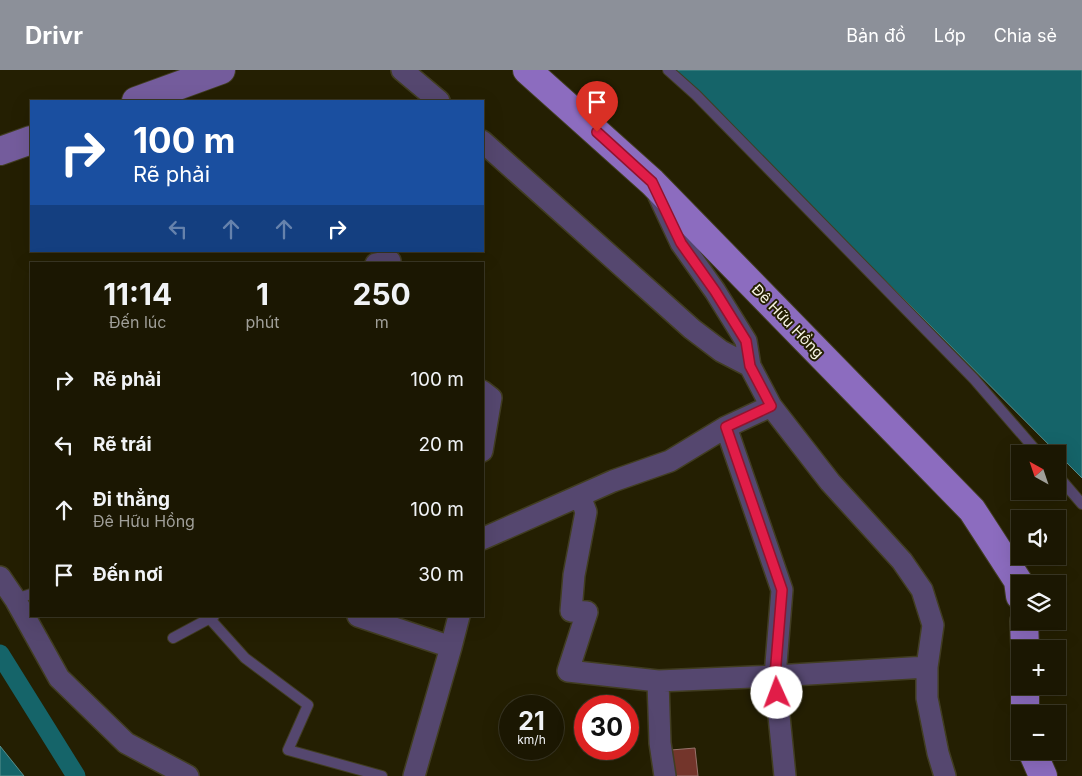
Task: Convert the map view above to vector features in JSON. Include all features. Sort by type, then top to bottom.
[{"type":"main road","name":"Đê Hữu Hồng","points":[[527,70],[652,182],[972,510],[1014,575]]},
{"type":"main road","points":[[1036,760],[1043,776]]},
{"type":"street","points":[[139,100],[221,70]]},
{"type":"street","points":[[402,70],[417,92],[437,100]]},
{"type":"street","points":[[0,151],[30,140]]},
{"type":"street","points":[[484,143],[692,329],[721,351],[750,366]]},
{"type":"street","points":[[652,182],[681,243],[715,291],[746,341],[750,366],[771,406],[830,482],[902,562],[922,590],[933,625],[927,667],[927,698],[938,753],[945,776]]},
{"type":"street","points":[[484,392],[491,398],[484,439]]},
{"type":"street","points":[[484,538],[613,481],[670,461],[726,427],[771,406]]},
{"type":"street","points":[[726,427],[782,590],[775,676],[785,776]]},
{"type":"street","points":[[580,496],[586,512],[574,575],[571,611],[587,612],[568,671],[658,681],[927,667]]},
{"type":"street","points":[[0,576],[23,597],[30,613]]},
{"type":"street","points":[[32,617],[59,678],[126,743],[188,776]]},
{"type":"street","points":[[361,617],[452,647]]},
{"type":"street","points":[[414,776],[452,647],[459,617]]},
{"type":"street","points":[[658,681],[660,742],[664,776]]},
{"type":"lane","points":[[668,70],[696,95],[974,379],[1031,445]]},
{"type":"lane","points":[[1066,485],[1082,504]]},
{"type":"lane","points":[[172,638],[212,618],[244,658],[308,705],[288,750],[382,776]]},
{"type":"water","points":[[676,70],[1082,70],[1082,478],[1066,462],[1066,445],[1049,445]]},
{"type":"water","points":[[0,746],[24,776],[0,776]]},
{"type":"building","points":[[695,748],[698,776],[674,776],[671,750]]},
{"type":"waterway","points":[[0,654],[76,776]]},
{"type":"route","points":[[597,132],[652,182],[681,243],[715,291],[746,341],[750,366],[771,406],[726,427],[782,590],[775,676],[777,693]]}]
